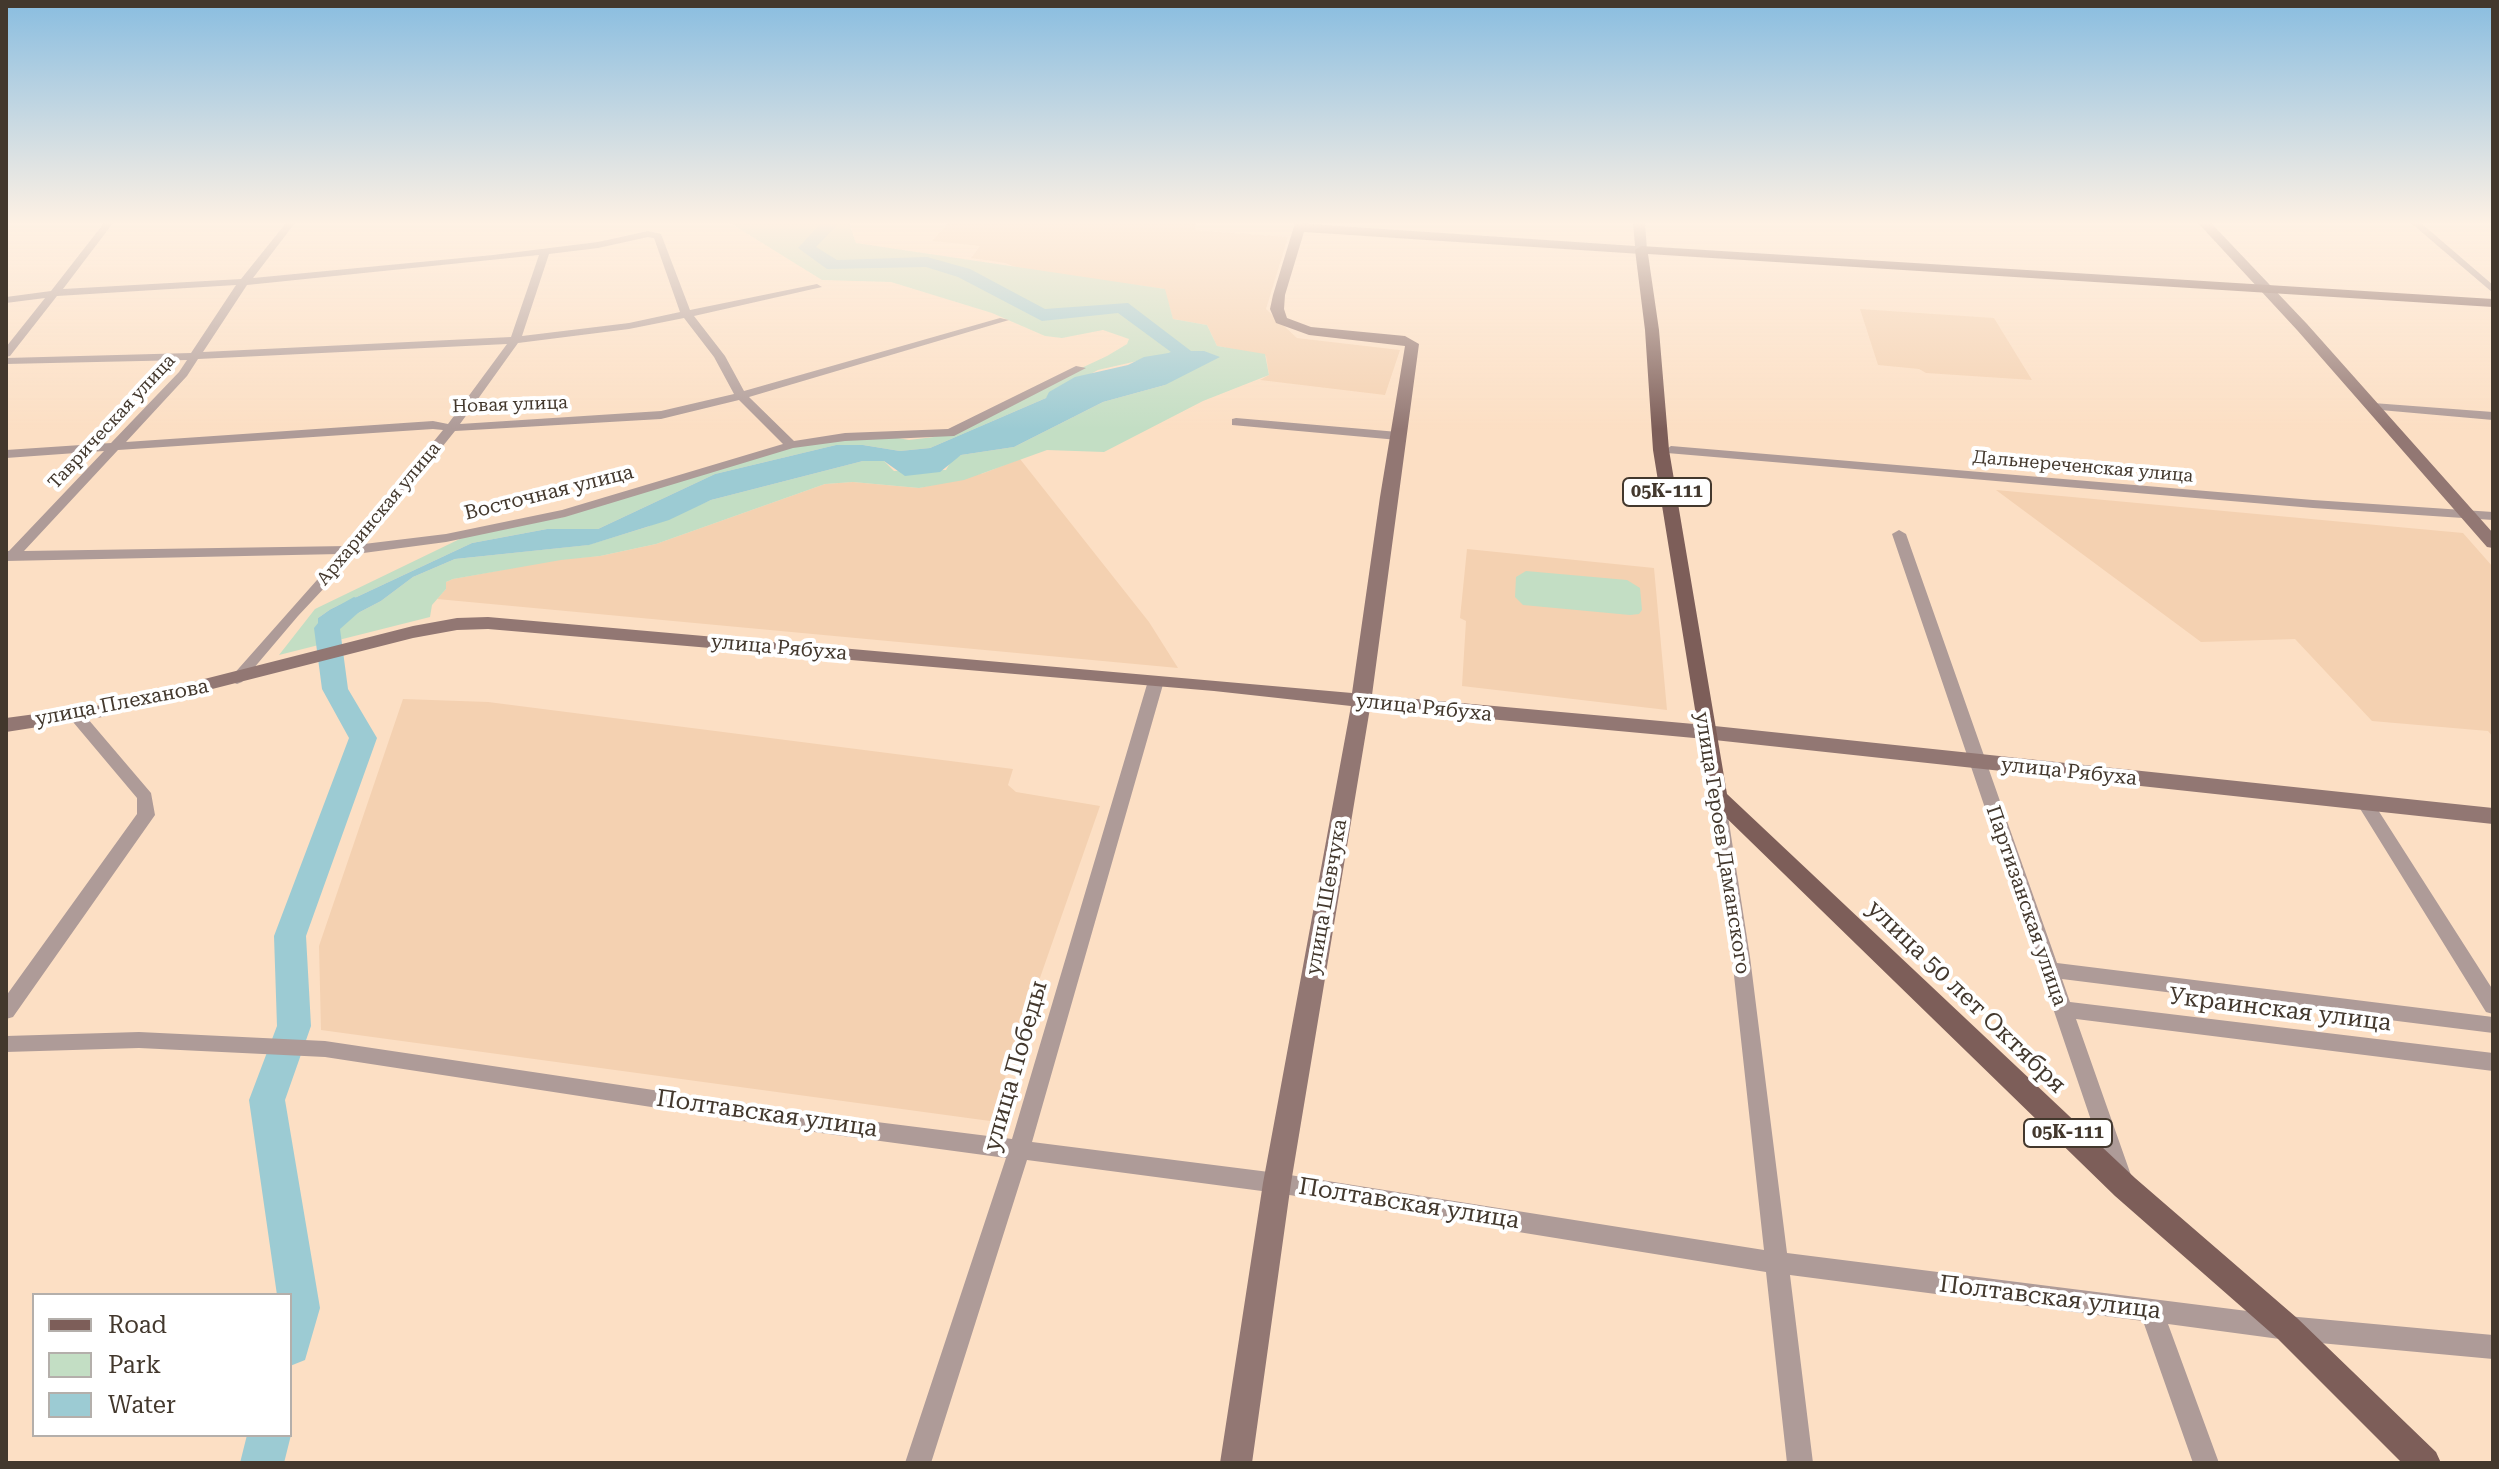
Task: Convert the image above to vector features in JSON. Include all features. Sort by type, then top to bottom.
[{"type":"main road","name":"улица Шевчука","points":[[1236,1463],[1277,1183],[1361,702],[1398,436],[1413,352],[1412,344],[1399,339],[1309,331],[1281,320],[1277,309],[1280,292]]},
{"type":"main road","name":"улица Героев Даманского","points":[[1647,292],[1661,450],[1717,797]]},
{"type":"main road","points":[[2268,292],[2493,543]]},
{"type":"main road","points":[[2307,292],[2493,303]]},
{"type":"main road","name":"улица Рябуха","points":[[280,668],[435,628],[488,623],[1214,685],[1361,702],[1705,732],[2493,816]]},
{"type":"main road","name":"улица Плеханова","points":[[6,725],[76,716],[280,668]]},
{"type":"main road","name":"улица 50 лет Октября","points":[[1717,797],[2125,1187],[2287,1328],[2425,1463]]},
{"type":"street","points":[[6,354],[55,292]]},
{"type":"street","points":[[6,300],[73,292]]},
{"type":"street","name":"Таврическая улица","points":[[8,557],[175,384],[239,292]]},
{"type":"street","name":"Архаринская улица","points":[[237,679],[352,550],[451,428],[515,340],[532,292]]},
{"type":"street","points":[[678,292],[686,313],[719,356],[741,396],[791,445]]},
{"type":"street","points":[[6,361],[195,356],[515,340],[605,330],[794,292]]},
{"type":"street","name":"Новая улица","points":[[6,454],[433,425],[451,428],[647,416],[741,396],[1004,320]]},
{"type":"street","name":"Восточная улица","points":[[8,557],[352,550],[446,538],[546,518],[791,445],[845,437],[950,433],[1080,368]]},
{"type":"street","points":[[2373,407],[2493,416]]},
{"type":"street","points":[[1236,422],[1398,436]]},
{"type":"street","name":"Дальнереченская улица","points":[[1671,450],[2313,504],[2493,516]]},
{"type":"street","name":"Партизанская улица","points":[[1899,534],[2125,1187]]},
{"type":"street","name":"улица Победы","points":[[918,1463],[1020,1148],[1156,681]]},
{"type":"street","points":[[6,1011],[146,815],[145,797],[76,716]]},
{"type":"street","name":"улица Героев Даманского","points":[[1717,797],[1741,957],[1800,1463]]},
{"type":"street","points":[[2365,803],[2493,1006]]},
{"type":"street","points":[[2048,970],[2493,1025]]},
{"type":"street","name":"Украинская улица","points":[[2062,1009],[2493,1062]]},
{"type":"street","name":"Полтавская улица","points":[[6,1044],[139,1040],[325,1049],[821,1124],[1277,1183],[1778,1263],[2287,1328],[2493,1347]]},
{"type":"street","points":[[2152,1312],[2206,1463]]},
{"type":"shaded area","points":[[1165,292],[1271,292],[1266,309],[1297,338],[1400,350],[1385,395],[1260,380],[1269,375],[1266,356],[1217,346],[1207,325],[1173,319]]},
{"type":"shaded area","points":[[1860,309],[1994,318],[2032,380],[1926,373],[1919,369],[1878,365]]},
{"type":"shaded area","points":[[1020,459],[1149,622],[1178,668],[437,599],[446,589],[446,582],[453,579],[656,544],[825,484],[853,482],[919,488],[984,473]]},
{"type":"shaded area","points":[[1996,490],[2463,533],[2493,567],[2493,737],[2488,731],[2372,721],[2295,639],[2201,642]]},
{"type":"shaded area","points":[[1467,549],[1654,568],[1667,710],[1462,686],[1466,621],[1460,618]]},
{"type":"shaded area","points":[[403,699],[488,702],[1013,769],[1008,785],[1016,792],[1100,806],[990,1121],[321,1030],[319,946]]},
{"type":"green space","points":[[922,292],[1166,292],[1173,319],[1207,325],[1217,346],[1265,354],[1269,375],[1203,401],[1104,452],[1047,450],[964,480],[919,488],[853,482],[825,484],[656,544],[453,579],[446,582],[446,589],[432,605],[430,617],[279,655],[315,609],[468,535],[563,517],[797,445],[886,436],[909,440],[934,437],[1107,356],[1127,344],[1129,339],[1103,330],[1062,338],[1045,336],[992,313]],"holes":[[[1181,351],[1165,385],[1103,402],[1014,447],[961,455],[951,461],[946,470],[894,471],[884,461],[863,461],[711,500],[647,527],[588,545],[455,559],[413,577],[381,601],[335,625],[327,628],[318,618],[472,543],[547,529],[598,529],[715,474],[836,445],[863,445],[900,451],[930,448],[1046,398],[1098,370]]]},
{"type":"green space","points":[[1526,571],[1627,580],[1640,588],[1642,610],[1639,614],[1630,615],[1523,605],[1515,597],[1516,577]]},
{"type":"water","points":[[1204,351],[1220,357],[1165,385],[1103,402],[1014,447],[961,455],[940,472],[905,476],[884,461],[863,461],[711,500],[669,520],[589,545],[455,559],[413,577],[381,601],[335,625],[327,628],[318,623],[318,618],[331,609],[472,543],[547,529],[598,529],[715,474],[836,445],[863,445],[900,451],[930,448],[1046,398],[1049,392],[1075,377],[1128,365],[1144,357]]},
{"type":"waterway","points":[[998,292],[1042,315],[1122,307],[1181,351],[1178,357],[1151,367]]},
{"type":"waterway","points":[[292,1337],[299,1308],[267,1100],[294,1026],[290,936],[363,738],[335,689],[327,628],[336,617],[354,605]]},
{"type":"waterway","points":[[262,1463],[268,1437]]}]
